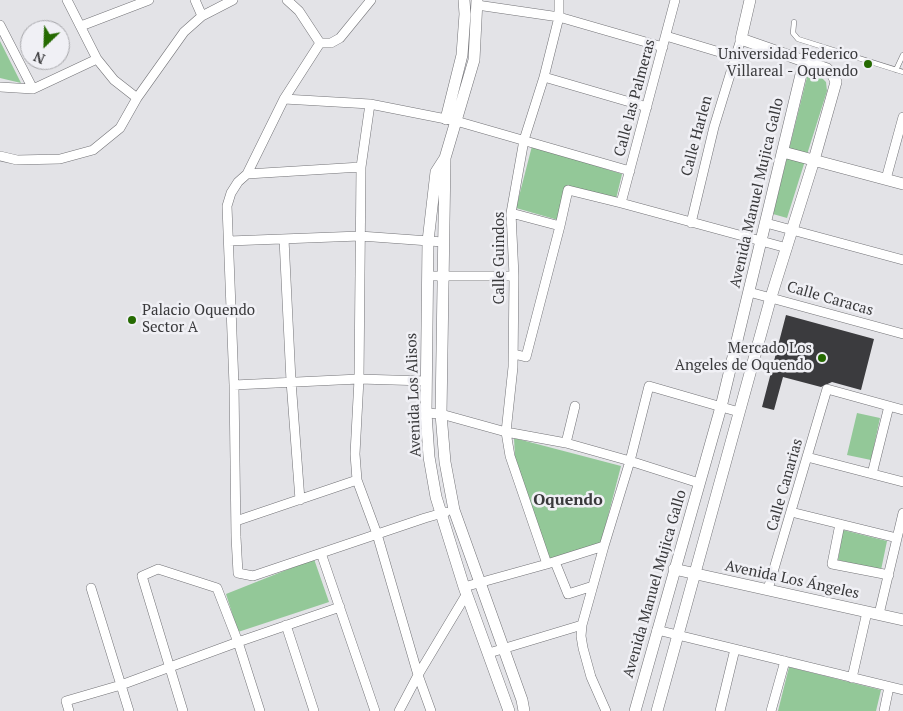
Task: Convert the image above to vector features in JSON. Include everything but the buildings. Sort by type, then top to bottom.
[{"type":"street","points":[[66,0],[97,59],[114,80],[137,98]]},
{"type":"street","points":[[81,26],[149,0]]},
{"type":"street","points":[[194,0],[202,16]]},
{"type":"street","points":[[0,156],[17,160],[60,159],[93,150],[120,128],[137,98],[184,32],[202,16],[233,0]]},
{"type":"street","points":[[287,0],[299,11],[320,42]]},
{"type":"street","points":[[320,42],[331,43],[340,38],[371,0]]},
{"type":"street","name":"Avenida Los Alisos","points":[[464,0],[462,55],[445,158],[441,414],[445,462],[454,510],[522,700],[524,711]]},
{"type":"street","name":"Calle Guindos","points":[[559,0],[559,17],[544,77],[524,140],[511,213],[514,276],[514,354],[506,432],[510,456],[551,563],[568,594],[593,586]]},
{"type":"street","name":"Calle las Palmeras","points":[[621,203],[675,0]]},
{"type":"street","name":"Calle Harlen","points":[[691,223],[714,127],[736,56],[750,0]]},
{"type":"street","points":[[477,3],[559,17],[663,47]]},
{"type":"street","name":"Avenida Los Alisos","points":[[451,120],[474,60],[477,3]]},
{"type":"street","points":[[0,25],[33,89]]},
{"type":"street","points":[[666,36],[736,56]]},
{"type":"street","points":[[657,711],[771,297],[814,160],[836,82],[833,75],[826,69],[740,40]]},
{"type":"street","points":[[320,42],[284,99],[247,174],[231,192],[226,206],[234,384],[238,573],[253,576],[321,552],[454,510]]},
{"type":"street","points":[[0,88],[33,89],[97,59]]},
{"type":"street","name":"Avenida Manuel Mujica Gallo","points":[[635,711],[721,407],[804,62]]},
{"type":"street","points":[[544,77],[647,107]]},
{"type":"street","points":[[284,99],[370,104],[451,120],[630,171]]},
{"type":"street","points":[[370,104],[361,167],[359,380],[355,454],[357,480],[377,534],[418,675],[431,711]]},
{"type":"street","points":[[886,179],[903,116]]},
{"type":"street","points":[[783,152],[903,184]]},
{"type":"street","name":"Avenida Los Alisos","points":[[445,158],[436,172],[428,241],[426,413],[430,456],[436,497],[441,514],[465,591],[508,711]]},
{"type":"street","points":[[247,174],[361,167]]},
{"type":"street","points":[[514,354],[526,357],[568,190],[787,248]]},
{"type":"street","points":[[511,213],[560,226]]},
{"type":"street","points":[[766,224],[903,260]]},
{"type":"street","points":[[229,241],[360,236],[443,242]]},
{"type":"street","points":[[284,239],[291,381],[300,500]]},
{"type":"street","points":[[428,276],[514,276]]},
{"type":"street","name":"Calle Caracas","points":[[749,292],[903,334]]},
{"type":"street","points":[[234,384],[291,381],[426,381]]},
{"type":"street","points":[[606,711],[591,678],[581,636],[582,625],[630,461],[649,386],[739,412]]},
{"type":"street","name":"Calle Canarias","points":[[768,589],[828,389],[889,406]]},
{"type":"street","points":[[566,443],[575,406]]},
{"type":"street","points":[[872,474],[889,406],[903,410]]},
{"type":"street","points":[[426,413],[441,414],[506,432],[566,443],[699,483]]},
{"type":"street","points":[[807,457],[903,482]]},
{"type":"street","points":[[236,521],[357,480]]},
{"type":"street","points":[[791,512],[897,538]]},
{"type":"street","points":[[880,614],[889,575],[899,550],[897,538],[903,512]]},
{"type":"street","points":[[840,524],[832,564],[889,575]]},
{"type":"street","points":[[399,711],[465,591],[479,583],[604,546]]},
{"type":"street","points":[[321,552],[375,711]]},
{"type":"street","points":[[184,711],[142,576],[158,569],[217,588],[238,642],[260,711]]},
{"type":"street","name":"Avenida Los Ángeles","points":[[674,569],[903,620]]},
{"type":"street","points":[[91,588],[129,711]]},
{"type":"street","points":[[68,711],[66,701],[121,685],[340,607]]},
{"type":"street","points":[[852,678],[867,612]]},
{"type":"street","points":[[286,625],[314,711]]},
{"type":"street","points":[[488,653],[582,625]]},
{"type":"street","points":[[658,630],[903,690]]},
{"type":"street","points":[[720,711],[736,649]]},
{"type":"street","points":[[772,711],[785,661]]},
{"type":"street","points":[[884,711],[890,687]]},
{"type":"lane","points":[[794,22],[793,33],[798,39],[903,72]]},
{"type":"lane","points":[[896,70],[903,55]]},
{"type":"green space","points":[[0,41],[21,83],[0,78]]},
{"type":"green space","points":[[808,73],[819,75],[826,82],[827,91],[787,218],[773,214]]},
{"type":"green space","points":[[532,146],[622,174],[616,199],[566,187],[558,220],[516,208]]},
{"type":"green space","points":[[857,413],[880,418],[871,460],[847,455]]},
{"type":"green space","points":[[514,438],[621,466],[601,543],[550,560],[515,457]]},
{"type":"green space","points":[[843,530],[887,541],[881,570],[838,560]]},
{"type":"green space","points":[[314,559],[329,602],[238,632],[226,594]]},
{"type":"green space","points":[[789,667],[881,690],[876,711],[778,711]]},
{"type":"place","name":"Universidad Federico Villareal - Oquendo","points":[[868,64]]},
{"type":"place","name":"Palacio Oquendo Sector A","points":[[132,320]]},
{"type":"place","name":"Mercado Los Angeles de Oquendo","points":[[822,358]]},
{"type":"district","name":"Oquendo","points":[[568,500]]}]
